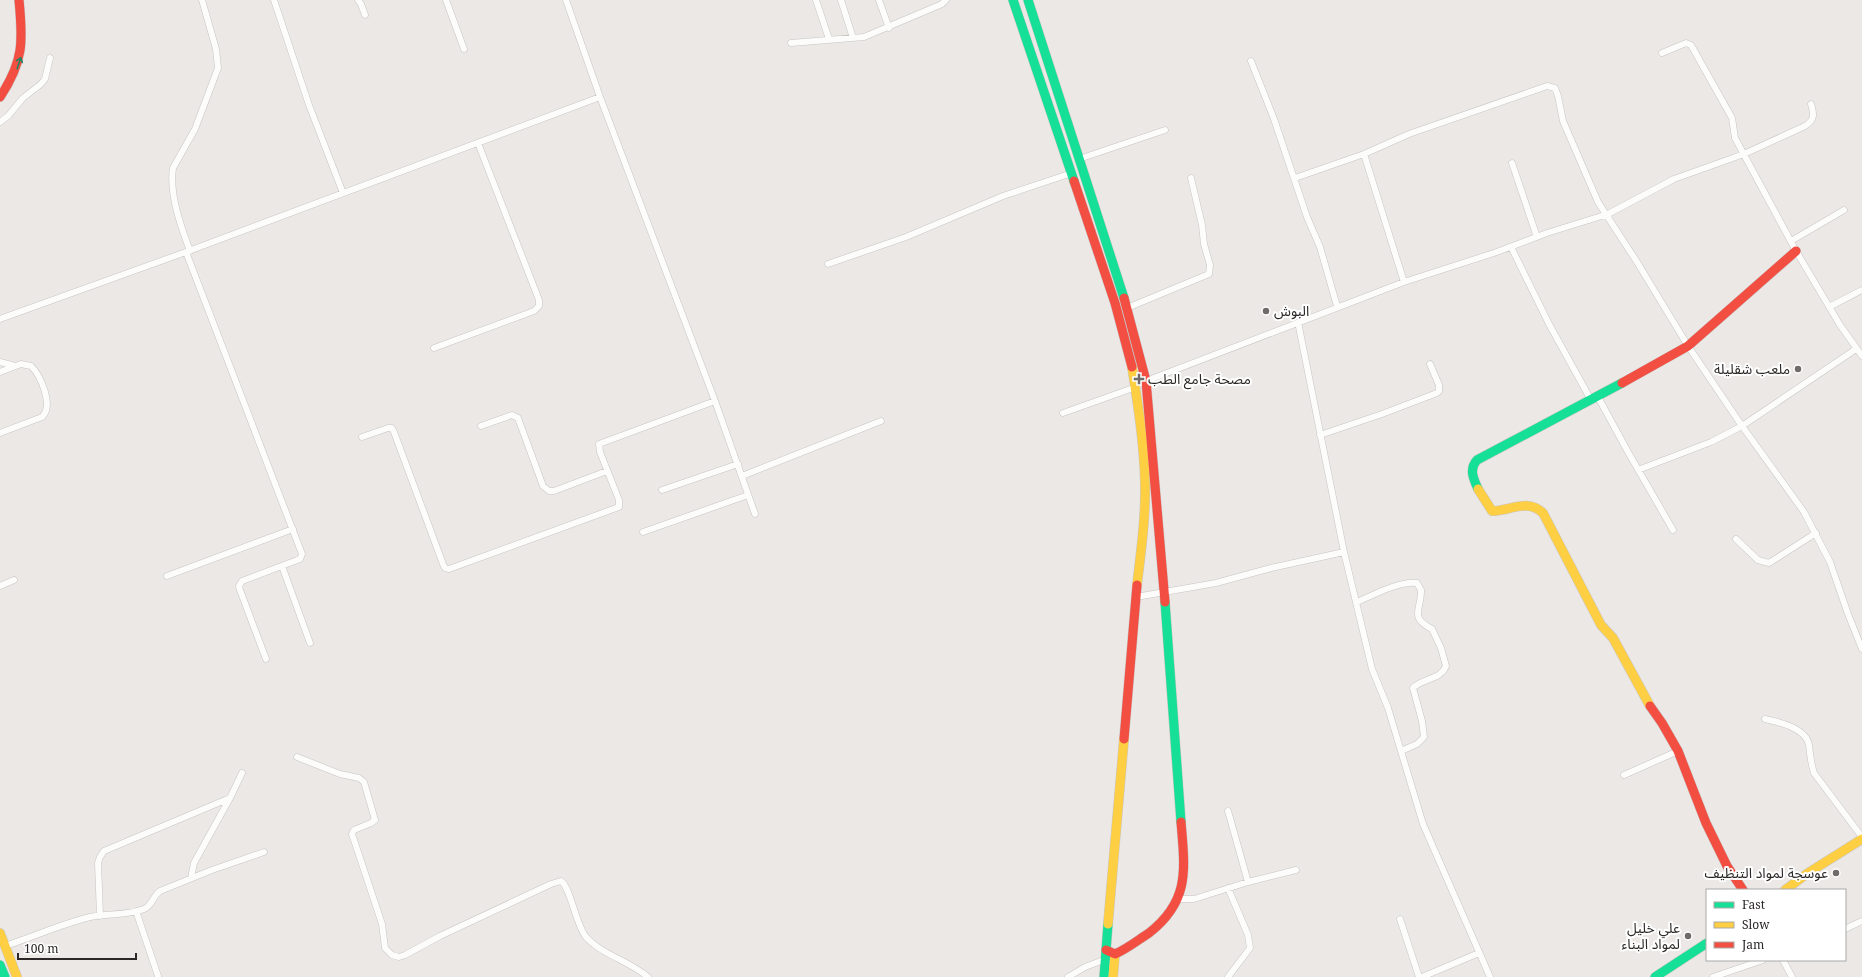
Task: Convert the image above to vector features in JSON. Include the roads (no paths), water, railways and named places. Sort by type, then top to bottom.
[{"type":"street","points":[[0,97],[12,81],[21,56],[19,0]]},
{"type":"street","points":[[202,0],[216,49],[218,68],[195,129],[173,168],[172,174],[175,199],[188,252],[302,556],[300,559],[242,580],[239,586],[266,659]]},
{"type":"street","points":[[274,0],[309,105],[343,193]]},
{"type":"street","points":[[358,0],[365,15]]},
{"type":"street","points":[[446,0],[464,49]]},
{"type":"street","points":[[566,0],[600,97],[715,401],[755,514]]},
{"type":"street","points":[[816,0],[829,39]]},
{"type":"street","points":[[841,0],[853,38]]},
{"type":"street","points":[[879,0],[889,28]]},
{"type":"street","points":[[791,43],[864,37],[889,28],[942,4],[946,0]]},
{"type":"street","points":[[1013,0],[1115,303],[1132,364],[1144,460],[1144,507],[1104,977]]},
{"type":"street","points":[[1028,0],[1127,308],[1146,382],[1158,505],[1183,860],[1178,899],[1163,921],[1115,954],[1106,955],[1068,977]]},
{"type":"street","points":[[1025,37],[1038,32]]},
{"type":"street","points":[[1662,53],[1686,43],[1691,44],[1732,118],[1735,136],[1796,252],[1829,307],[1862,356]]},
{"type":"street","points":[[0,122],[8,116],[23,98],[45,79],[50,58]]},
{"type":"street","points":[[1251,61],[1295,178],[1307,217],[1320,247],[1337,306]]},
{"type":"street","points":[[1295,178],[1364,154],[1409,134],[1547,86],[1551,86],[1557,92],[1563,121],[1582,162],[1594,194],[1608,214],[1688,346],[1742,426],[1788,489],[1816,533],[1830,562],[1862,649]]},
{"type":"street","points":[[0,319],[188,252],[600,97]]},
{"type":"street","points":[[1146,382],[1337,306],[1404,282],[1511,247],[1536,237],[1608,214],[1674,179],[1744,154],[1809,123],[1814,114],[1812,104]]},
{"type":"street","points":[[1079,159],[1165,130]]},
{"type":"street","points":[[434,348],[534,311],[539,306],[539,300],[478,143]]},
{"type":"street","points":[[1364,154],[1404,282]]},
{"type":"street","points":[[1512,163],[1536,237]]},
{"type":"street","points":[[828,264],[900,239],[1003,196],[1072,173]]},
{"type":"street","points":[[1127,308],[1209,274],[1210,265],[1204,244],[1202,225],[1192,178]]},
{"type":"street","points":[[1791,241],[1844,210]]},
{"type":"street","points":[[1511,247],[1549,324],[1595,398],[1673,530]]},
{"type":"street","points":[[1742,889],[1727,866],[1709,829],[1678,752],[1662,722],[1649,705],[1612,638],[1601,625],[1543,513],[1538,507],[1530,505],[1497,511],[1492,510],[1488,507],[1472,476],[1472,469],[1477,460],[1595,398],[1688,346],[1796,252]]},
{"type":"street","points":[[1829,307],[1862,290]]},
{"type":"street","points":[[1298,322],[1344,552],[1372,669],[1388,708],[1423,824],[1490,977]]},
{"type":"street","points":[[1638,470],[1711,442],[1742,426],[1856,349]]},
{"type":"street","points":[[0,362],[15,366]]},
{"type":"street","points":[[0,372],[15,366],[26,364],[36,371],[41,380],[47,408],[42,417],[0,433]]},
{"type":"street","points":[[1320,435],[1437,393],[1439,391],[1439,385],[1430,364]]},
{"type":"street","points":[[1063,413],[1136,387]]},
{"type":"street","points":[[362,437],[392,428],[443,564],[445,568],[449,569],[619,507],[619,500],[599,446],[603,442],[715,401]]},
{"type":"street","points":[[480,426],[516,415],[522,426],[543,486],[549,491],[554,492],[607,471]]},
{"type":"street","points":[[742,476],[881,422]]},
{"type":"street","points":[[662,490],[738,464]]},
{"type":"street","points":[[643,532],[748,495]]},
{"type":"street","points":[[1144,507],[1158,505]]},
{"type":"street","points":[[167,576],[293,529]]},
{"type":"street","points":[[1736,539],[1758,560],[1769,563],[1816,533]]},
{"type":"street","points":[[1136,598],[1216,582],[1344,552]]},
{"type":"street","points":[[282,566],[310,643]]},
{"type":"street","points":[[0,586],[14,580]]},
{"type":"street","points":[[1356,602],[1388,589],[1417,583],[1421,590],[1418,609],[1419,619],[1425,626],[1432,629],[1445,658],[1446,666],[1443,673],[1418,684],[1413,688],[1422,721],[1424,737],[1417,744],[1401,751]]},
{"type":"street","points":[[1765,720],[1791,726],[1807,740],[1810,761],[1814,773],[1862,838],[1786,889]]},
{"type":"street","points":[[1624,775],[1678,752]]},
{"type":"street","points":[[297,757],[340,774],[359,778],[364,782],[375,820],[354,830],[352,834],[382,924],[385,948],[392,955],[399,957],[405,955],[440,936],[551,884],[561,882],[567,888],[577,921],[586,937],[596,946],[633,966],[648,977]]},
{"type":"street","points":[[191,878],[194,863],[230,798],[242,772]]},
{"type":"street","points":[[100,916],[98,864],[104,851],[230,798]]},
{"type":"street","points":[[1228,811],[1248,882]]},
{"type":"street","points":[[5,946],[87,918],[114,916],[136,911],[147,907],[156,894],[160,891],[191,878],[264,852]]},
{"type":"street","points":[[1178,899],[1194,899],[1248,882],[1296,870]]},
{"type":"street","points":[[1228,888],[1248,935],[1250,948],[1228,977]]},
{"type":"street","points":[[136,911],[158,976]]},
{"type":"street","points":[[1400,919],[1421,977],[1479,953]]},
{"type":"street","points":[[1846,928],[1862,920]]},
{"type":"street","points":[[0,933],[17,977]]},
{"type":"street","points":[[1655,977],[1706,944]]},
{"type":"street","points":[[1113,977],[1115,954]]},
{"type":"street","points":[[1713,977],[1760,961]]},
{"type":"street","points":[[1783,961],[1790,976]]},
{"type":"street","points":[[0,965],[4,977]]},
{"type":"place","name":"البوش","points":[[1266,311]]},
{"type":"place","name":"ملعب شقليلة","points":[[1798,369]]},
{"type":"place","name":"مصحة جامع الطب","points":[[1139,379]]},
{"type":"place","name":"عوسجة لمواد التنظيف","points":[[1836,873]]},
{"type":"place","name":"علي خليل لمواد البناء","points":[[1688,936]]}]
